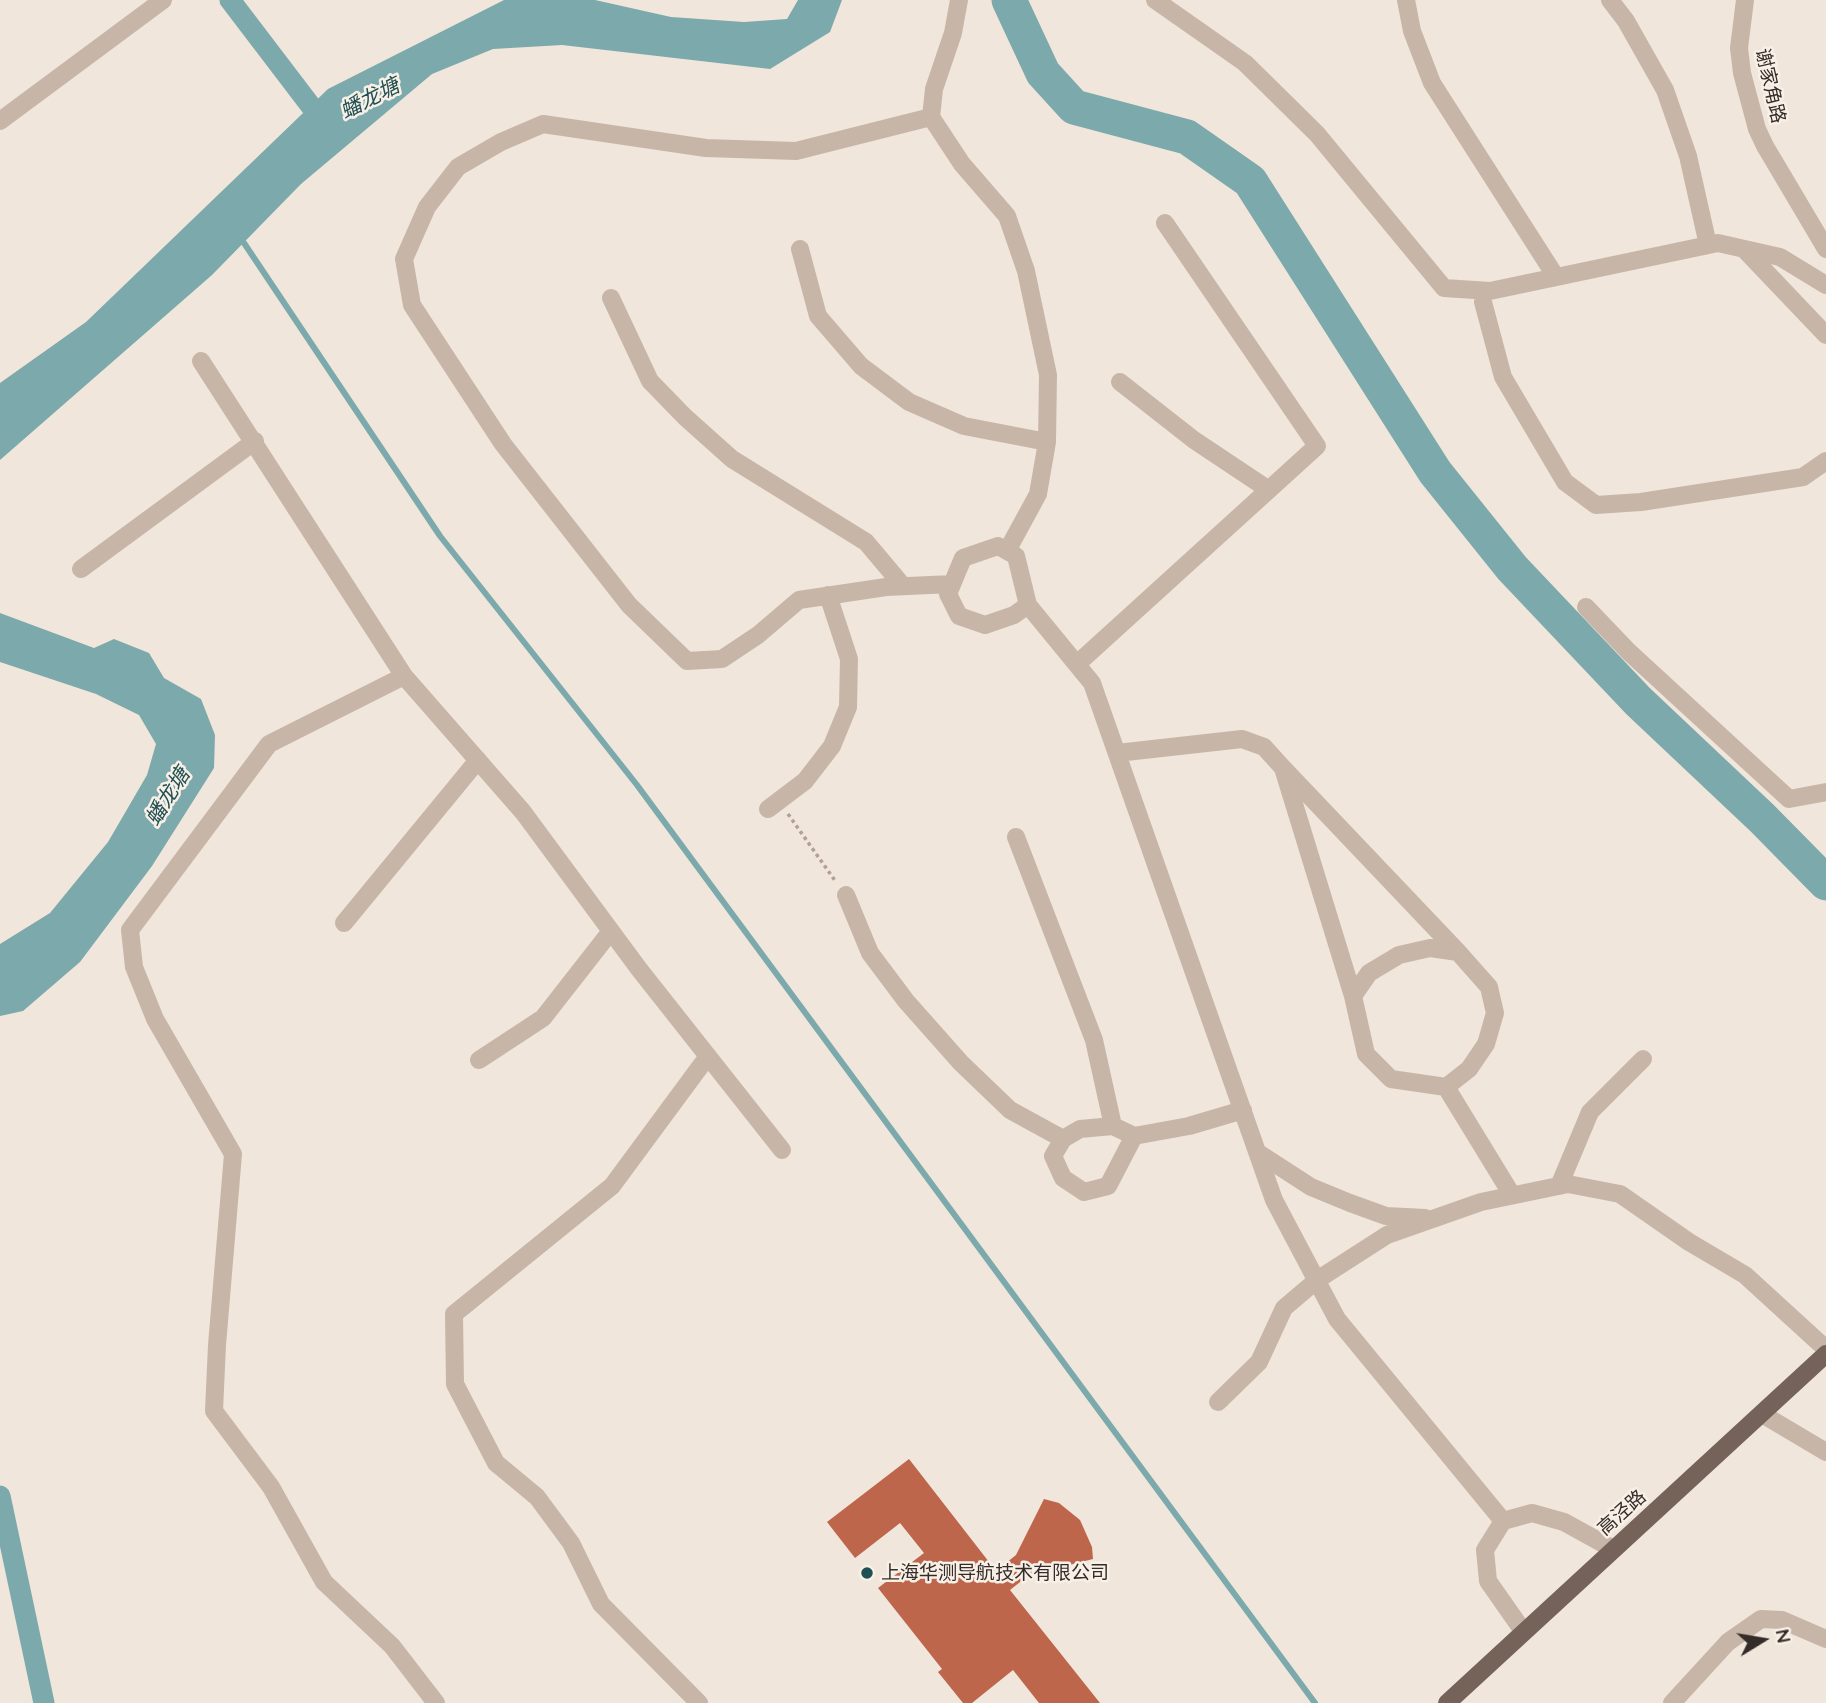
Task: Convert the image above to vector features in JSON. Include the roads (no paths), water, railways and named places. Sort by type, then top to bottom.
[{"type":"main road","name":"高泾路","points":[[1447,1703],[1826,1354]]},
{"type":"street","points":[[0,121],[163,0]]},
{"type":"street","points":[[959,0],[953,33],[934,89],[931,117],[962,164],[1007,216],[1026,271],[1048,375],[1047,442],[1038,494],[1007,551]]},
{"type":"street","points":[[1155,0],[1245,63],[1317,134],[1444,288],[1490,291],[1718,243],[1780,257],[1826,285]]},
{"type":"street","points":[[1406,0],[1412,32],[1432,83],[1556,277]]},
{"type":"street","points":[[1610,0],[1626,21],[1665,90],[1688,156],[1709,245]]},
{"type":"street","name":"谢家角路","points":[[1745,0],[1739,48],[1742,73],[1757,129],[1826,249]]},
{"type":"street","points":[[931,117],[796,151],[706,148],[543,124],[501,142],[458,167],[427,207],[404,259],[412,305],[503,444],[629,605],[687,661],[722,659],[758,635],[799,600],[903,586],[952,584]]},
{"type":"street","points":[[1077,664],[1317,446],[1165,223]]},
{"type":"street","points":[[800,249],[818,316],[861,366],[909,402],[964,426],[1047,442]]},
{"type":"street","points":[[1744,249],[1826,335]]},
{"type":"street","points":[[611,298],[650,381],[685,417],[732,459],[866,542],[903,586]]},
{"type":"street","points":[[1483,302],[1503,377],[1565,482],[1596,505],[1642,502],[1803,477],[1826,461]]},
{"type":"street","points":[[201,360],[404,676],[523,812],[611,932],[782,1150]]},
{"type":"street","points":[[1120,382],[1194,439],[1269,490]]},
{"type":"street","points":[[81,569],[254,441]]},
{"type":"street","points":[[1028,605],[1014,615],[985,625],[959,616],[948,594],[963,558],[998,546],[1017,555],[1028,605],[1092,682],[1274,1200],[1337,1319],[1503,1521]]},
{"type":"street","points":[[773,805],[805,781],[832,746],[848,707],[849,659],[828,596]]},
{"type":"street","points":[[1586,607],[1629,652],[1789,799],[1826,792]]},
{"type":"street","points":[[404,676],[269,744],[130,930],[134,967],[155,1019],[233,1154],[214,1411],[271,1487],[324,1583],[392,1646],[436,1703]]},
{"type":"street","points":[[1117,753],[1242,739],[1265,747],[1489,987],[1495,1013],[1486,1044],[1469,1069],[1446,1087],[1391,1079],[1366,1054],[1353,996],[1283,768]]},
{"type":"street","points":[[344,923],[478,760]]},
{"type":"street","points":[[1016,837],[1094,1040],[1112,1126]]},
{"type":"street","points":[[846,895],[870,953],[924,1022],[961,1063],[1010,1110],[1062,1139]]},
{"type":"street","points":[[479,1060],[543,1018],[611,932]]},
{"type":"street","points":[[1353,996],[1369,973],[1399,955],[1430,947],[1458,951]]},
{"type":"street","points":[[699,1703],[601,1604],[571,1543],[544,1506],[496,1463],[455,1384],[454,1314],[612,1186],[708,1056]]},
{"type":"street","points":[[1559,1186],[1590,1112],[1643,1059]]},
{"type":"street","points":[[1446,1087],[1512,1195]]},
{"type":"street","points":[[1134,1136],[1108,1186],[1084,1192],[1063,1178],[1053,1156],[1062,1139],[1080,1129],[1112,1126],[1134,1136],[1189,1126],[1242,1110]]},
{"type":"street","points":[[1257,1152],[1311,1187],[1350,1203],[1386,1216],[1435,1218]]},
{"type":"street","points":[[1218,1402],[1259,1362],[1284,1308],[1317,1280],[1387,1235],[1481,1202],[1569,1184],[1620,1194],[1745,1275],[1826,1349]]},
{"type":"street","points":[[1762,1414],[1826,1452]]},
{"type":"street","points":[[1523,1632],[1488,1581],[1485,1550],[1503,1521],[1532,1513],[1564,1522],[1613,1549]]},
{"type":"street","points":[[1672,1703],[1728,1642],[1761,1619],[1782,1620],[1826,1639]]},
{"type":"water","name":"蟠龙塘","points":[[504,0],[595,0],[671,17],[744,22],[787,19],[798,0],[842,0],[830,32],[770,69],[562,45],[493,49],[432,74],[301,184],[212,275],[0,460],[0,383],[86,322],[328,89]]},
{"type":"water","name":"蟠龙塘","points":[[0,613],[94,648],[114,639],[149,653],[164,678],[201,699],[215,735],[214,768],[152,866],[80,962],[23,1011],[0,1016],[0,944],[50,913],[108,842],[147,775],[156,744],[139,715],[96,694],[0,662]]},
{"type":"waterway","points":[[230,0],[323,122]]},
{"type":"waterway","points":[[1009,0],[1043,73],[1074,107],[1187,137],[1250,181],[1435,472],[1512,568],[1638,701],[1762,818],[1826,883]]},
{"type":"waterway","points":[[240,237],[440,536],[637,785],[1315,1703]]},
{"type":"waterway","points":[[0,1496],[44,1703]]},
{"type":"place","name":"上海华测导航技术有限公司","points":[[867,1573]]}]
